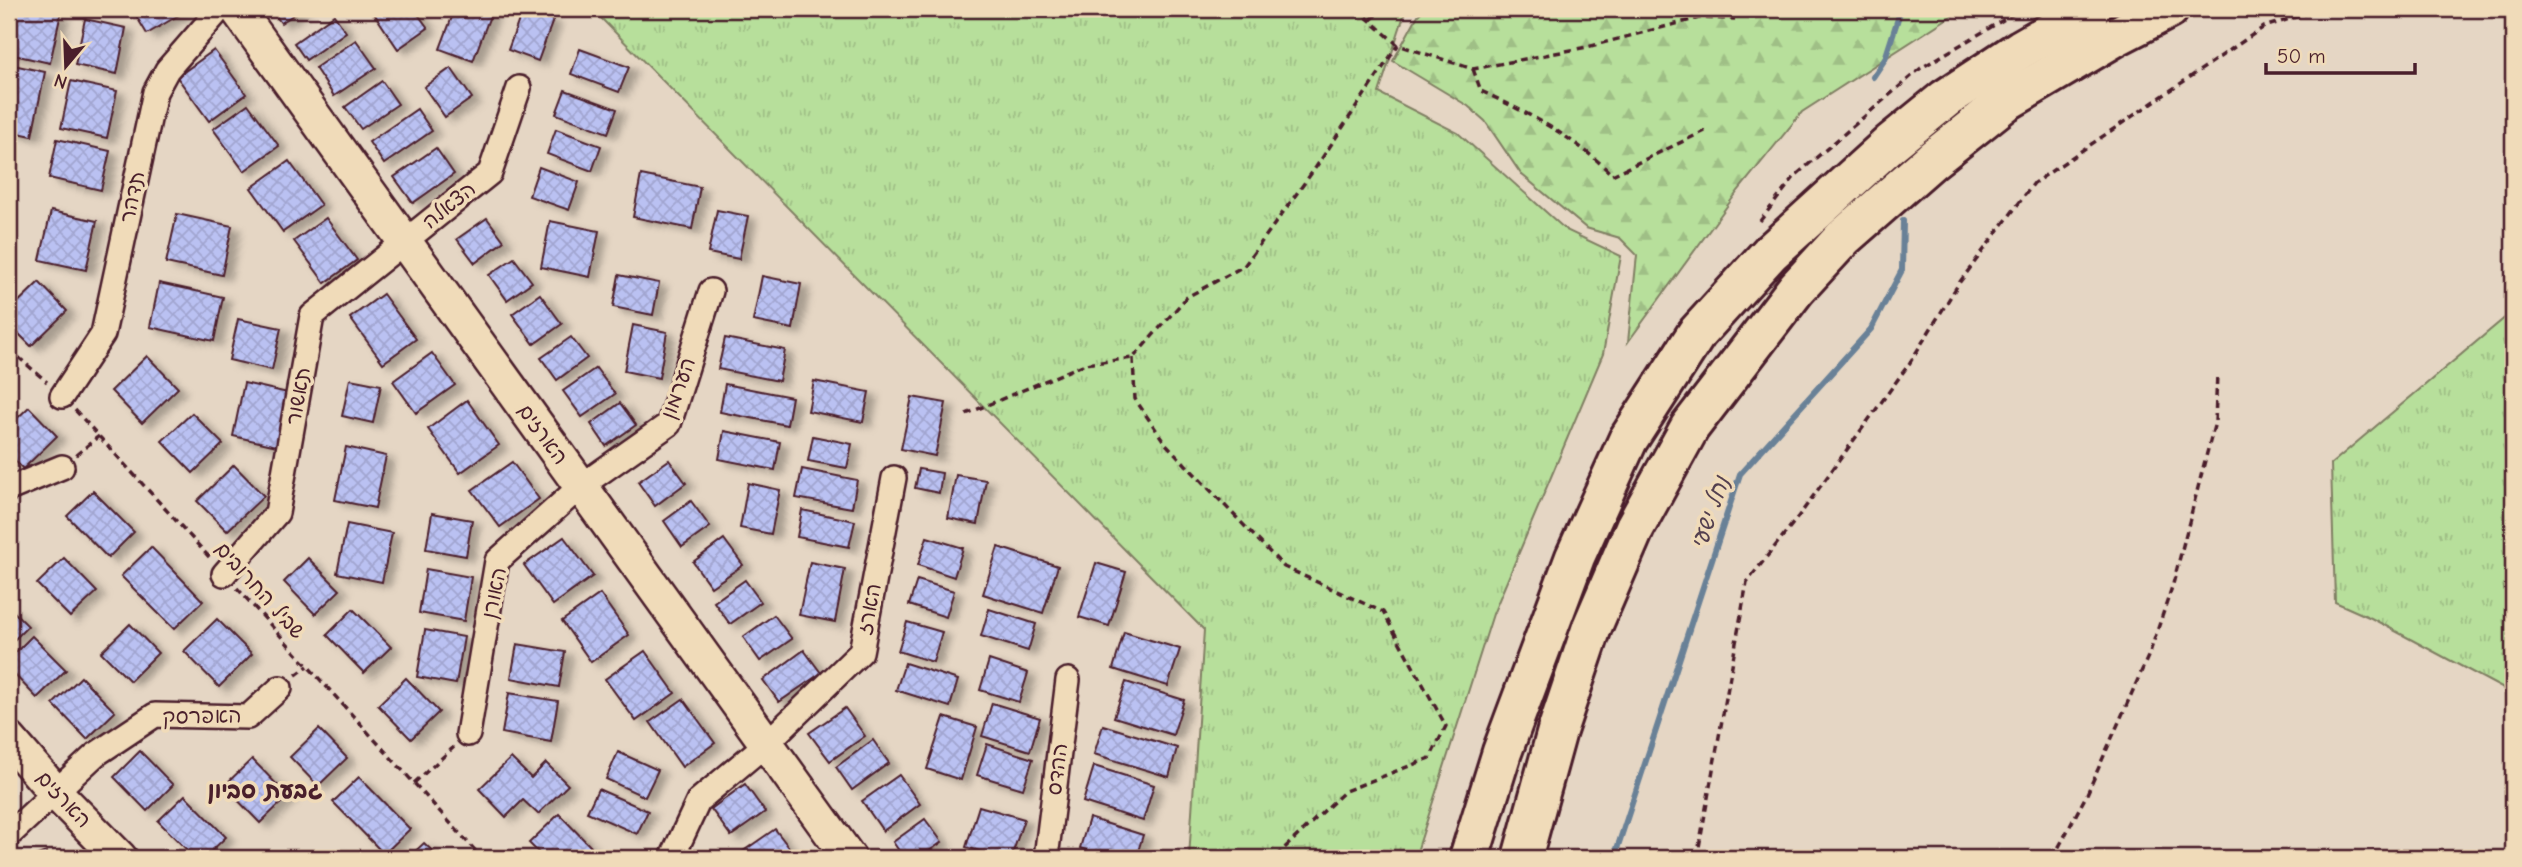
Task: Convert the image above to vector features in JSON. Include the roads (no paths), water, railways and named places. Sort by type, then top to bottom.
[{"type":"highway","points":[[1469,858],[1502,752],[1575,557],[1628,440],[1697,334],[1770,253],[1891,143],[1945,99],[2021,49],[2091,9]]},
{"type":"highway","points":[[1522,858],[1557,731],[1592,627],[1635,527],[1689,427],[1796,289],[1843,238],[1932,160],[2005,103],[2115,37],[2169,9]]},
{"type":"street","name":"תדהר","points":[[62,396],[103,334],[155,92],[167,70],[220,9]]},
{"type":"street","name":"הארזים","points":[[237,9],[849,858]]},
{"type":"street","name":"הצאלה","points":[[405,241],[490,173],[519,88]]},
{"type":"street","name":"תאשור","points":[[224,574],[277,513],[312,316],[405,241]]},
{"type":"street","name":"הערמון","points":[[581,486],[668,424],[711,291]]},
{"type":"street","points":[[9,489],[62,467]]},
{"type":"street","name":"הארז","points":[[672,858],[699,800],[766,744],[861,652],[894,478]]},
{"type":"street","name":"האורן","points":[[468,734],[497,561],[581,486]]},
{"type":"street","name":"ההדס","points":[[1046,858],[1068,680]]},
{"type":"street","name":"האפרסק","points":[[9,835],[95,755],[155,715],[248,717],[280,688]]},
{"type":"street","name":"הארזים","points":[[9,739],[55,792],[120,858]]},
{"type":"waterway","name":"נחל ישעי","points":[[1873,77],[1885,59],[1901,9]]},
{"type":"waterway","name":"נחל ישעי","points":[[1614,858],[1740,474],[1871,329],[1902,270],[1903,221]]},
{"type":"district","name":"גבעת סביון","points":[[265,790]]}]
